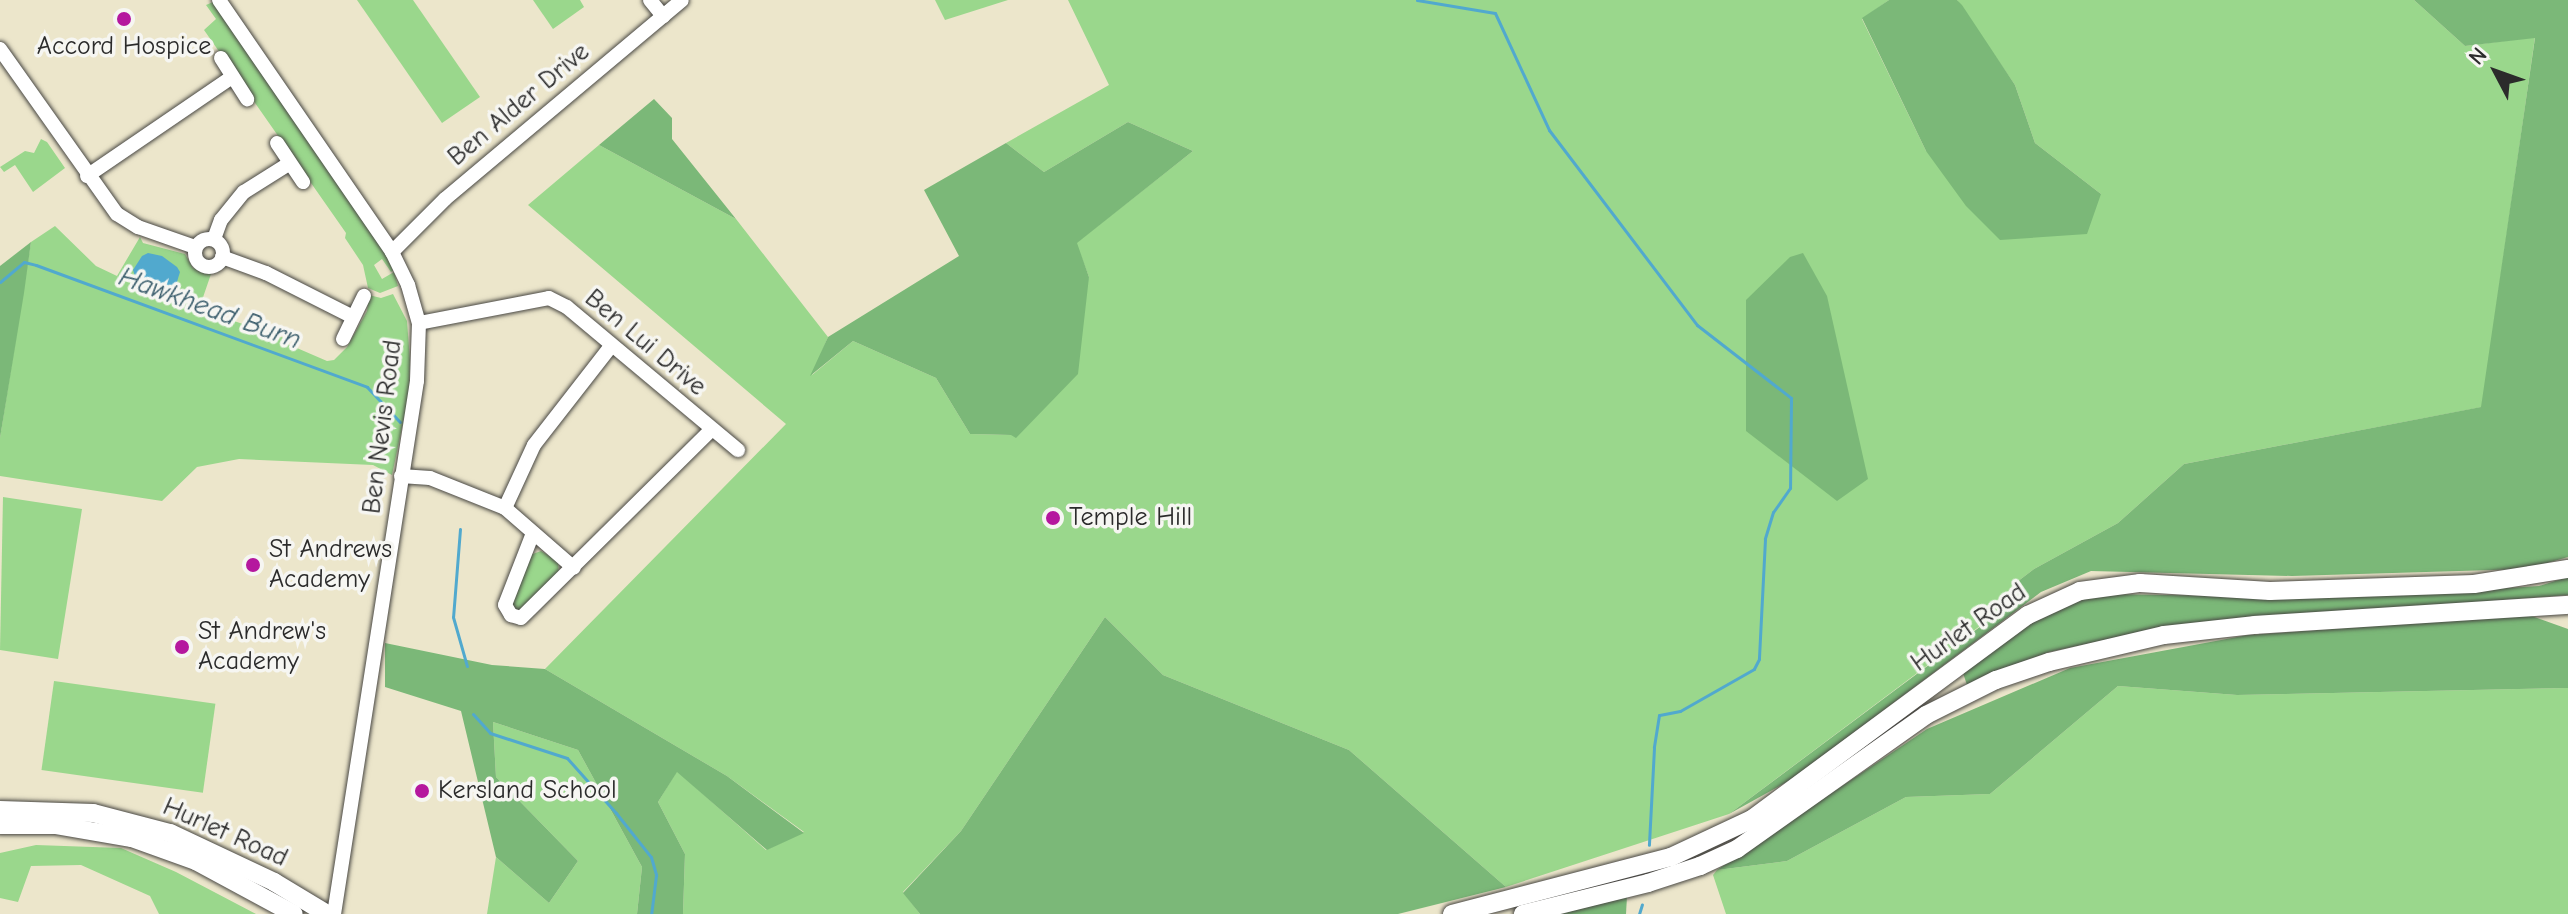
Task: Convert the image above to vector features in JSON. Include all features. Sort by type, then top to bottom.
[{"type":"main road","name":"Hurlet Road","points":[[1452,914],[1644,866],[1707,842],[1752,819],[2028,615],[2080,591],[2140,583],[2270,591],[2474,584],[2568,569]]},
{"type":"main road","name":"Hurlet Road","points":[[1523,914],[1648,883],[1700,866],[1737,849],[1926,715],[1996,680],[2049,662],[2164,635],[2239,626],[2568,605]]},
{"type":"main road","name":"Hurlet Road","points":[[0,810],[93,813],[170,833],[274,882],[327,914]]},
{"type":"main road","name":"Hurlet Road","points":[[0,825],[69,826],[132,838],[196,861],[294,914]]},
{"type":"street","name":"Ben Nevis Road","points":[[219,0],[392,252],[408,285],[419,323],[417,381],[334,914]]},
{"type":"street","points":[[650,0],[663,16]]},
{"type":"street","name":"Ben Alder Drive","points":[[392,252],[445,199],[682,0]]},
{"type":"street","points":[[0,49],[87,176],[117,214],[138,227],[195,247]]},
{"type":"street","points":[[221,58],[247,99]]},
{"type":"street","points":[[87,176],[232,77]]},
{"type":"street","points":[[277,143],[303,182]]},
{"type":"street","points":[[214,239],[221,220],[244,192],[290,163]]},
{"type":"street","points":[[203,239],[214,239],[222,246],[222,257],[215,266],[204,266],[195,259],[195,247],[203,239]]},
{"type":"street","points":[[222,257],[266,273],[353,317]]},
{"type":"street","points":[[343,339],[364,296]]},
{"type":"street","name":"Ben Lui Drive","points":[[419,323],[549,298],[567,307],[738,450]]},
{"type":"street","points":[[505,508],[534,445],[611,346]]},
{"type":"street","points":[[533,533],[508,589],[505,605],[511,615],[521,618],[531,612],[711,430]]},
{"type":"street","points":[[401,476],[430,478],[505,508],[574,568]]},
{"type":"green space","points":[[357,0],[413,0],[480,97],[442,123]]},
{"type":"green space","points":[[533,0],[580,0],[584,7],[553,29]]},
{"type":"green space","points":[[935,0],[1008,0],[945,20]]},
{"type":"green space","points":[[1068,0],[1889,0],[1862,19],[1926,151],[2101,194],[2035,143],[2015,85],[1957,0],[2414,0],[2465,46],[2535,37],[2482,407],[2184,464],[2118,523],[2034,569],[2013,585],[2020,596],[1729,814],[1506,887],[1349,750],[1163,675],[1105,617],[961,831],[903,892],[920,914],[683,914],[685,854],[658,802],[677,771],[766,850],[804,832],[727,776],[545,669],[786,424],[528,205],[599,145],[736,219],[828,337],[812,375],[853,341],[936,378],[970,434],[1011,435],[1089,277],[1076,243],[1193,151],[1128,122],[1044,172],[1006,143],[1109,85]]},
{"type":"green space","points":[[1889,0],[1957,0],[1962,5],[2015,85],[2035,143],[2101,194],[2087,234],[2000,240],[1966,206],[1926,151],[1862,18]]},
{"type":"green space","points":[[2414,0],[2568,0],[2568,557],[2526,569],[2292,576],[2091,571],[2041,592],[1792,779],[1729,814],[2020,597],[2013,585],[2034,569],[2118,523],[2184,464],[2481,407],[2535,38],[2465,46]]},
{"type":"green space","points":[[213,2],[387,254],[394,270],[391,272],[382,259],[374,265],[382,279],[394,272],[398,286],[380,293],[368,288],[363,265],[345,238],[346,233],[204,30],[216,19],[206,5]]},
{"type":"green space","points":[[654,99],[672,118],[672,139],[736,219],[599,145]]},
{"type":"green space","points":[[1128,122],[1193,151],[1077,243],[1089,277],[1078,374],[1016,438],[1011,435],[970,434],[936,378],[853,341],[810,376],[828,337],[959,256],[924,190],[1006,143],[1044,172]]},
{"type":"green space","points":[[41,139],[47,142],[65,168],[33,192],[15,165],[4,172],[0,167],[25,151],[34,153]]},
{"type":"green space","points":[[55,226],[96,266],[117,276],[140,237],[143,243],[185,254],[193,268],[211,274],[199,309],[284,338],[283,342],[327,361],[334,360],[347,347],[367,311],[369,295],[381,298],[393,294],[407,321],[410,360],[409,394],[392,475],[373,465],[239,459],[197,467],[162,501],[0,476],[0,438],[31,242]]},
{"type":"green space","points":[[31,242],[24,293],[0,438],[0,266]]},
{"type":"green space","points":[[1803,253],[1827,296],[1868,479],[1837,501],[1746,431],[1746,300],[1790,257]]},
{"type":"green space","points":[[3,497],[82,509],[58,659],[0,650]]},
{"type":"green space","points":[[541,551],[558,561],[559,576],[523,612],[510,608],[530,555]]},
{"type":"green space","points":[[2568,577],[2568,595],[2166,627],[2049,652],[1967,685],[1963,673],[2042,614],[2105,594],[2291,597],[2443,592],[2539,586]]},
{"type":"green space","points":[[2529,615],[2568,629],[2568,688],[2237,695],[2118,686],[1990,794],[1906,797],[1787,861],[1717,870],[1927,729],[2070,668],[2248,635]]},
{"type":"green space","points":[[1105,617],[1163,675],[1349,750],[1506,887],[1398,914],[920,914],[903,893],[961,831]]},
{"type":"green space","points":[[385,643],[492,665],[545,669],[727,776],[804,833],[767,850],[677,772],[658,802],[685,854],[683,914],[637,914],[642,867],[578,750],[493,722],[496,777],[578,861],[549,903],[496,857],[461,711],[385,687]]},
{"type":"green space","points":[[54,681],[215,704],[203,793],[41,770]]},
{"type":"green space","points":[[2118,686],[2237,695],[2568,688],[2568,914],[1726,914],[1713,875],[1717,870],[1787,861],[1906,797],[1990,794]]},
{"type":"green space","points":[[493,722],[578,750],[642,867],[637,914],[487,914],[496,857],[549,903],[578,861],[496,777]]},
{"type":"green space","points":[[36,845],[121,848],[176,872],[256,914],[159,914],[150,896],[81,865],[31,866],[18,902],[0,898],[0,853]]},
{"type":"green space","points":[[1627,896],[1626,914],[1560,914]]},
{"type":"water","points":[[148,253],[162,256],[177,267],[180,272],[176,285],[161,286],[135,276],[133,270],[142,256]]},
{"type":"waterway","points":[[1417,0],[1495,13],[1549,130],[1697,325],[1791,398],[1790,488],[1773,512],[1765,539],[1759,659],[1754,669],[1680,711],[1659,715],[1654,748],[1649,845]]},
{"type":"waterway","name":"Hawkhead Burn","points":[[0,282],[24,262],[36,265],[367,387],[400,422]]},
{"type":"waterway","points":[[460,529],[453,617],[467,666]]},
{"type":"waterway","points":[[473,714],[490,733],[567,758],[616,813],[651,857],[656,875],[651,914]]},
{"type":"waterway","points":[[1639,914],[1642,904]]},
{"type":"place","name":"Accord Hospice","points":[[124,19]]},
{"type":"place","name":"Temple Hill","points":[[1053,518]]},
{"type":"place","name":"St Andrews Academy","points":[[253,565]]},
{"type":"place","name":"St Andrew's Academy","points":[[182,647]]},
{"type":"place","name":"Kersland School","points":[[422,791]]}]
